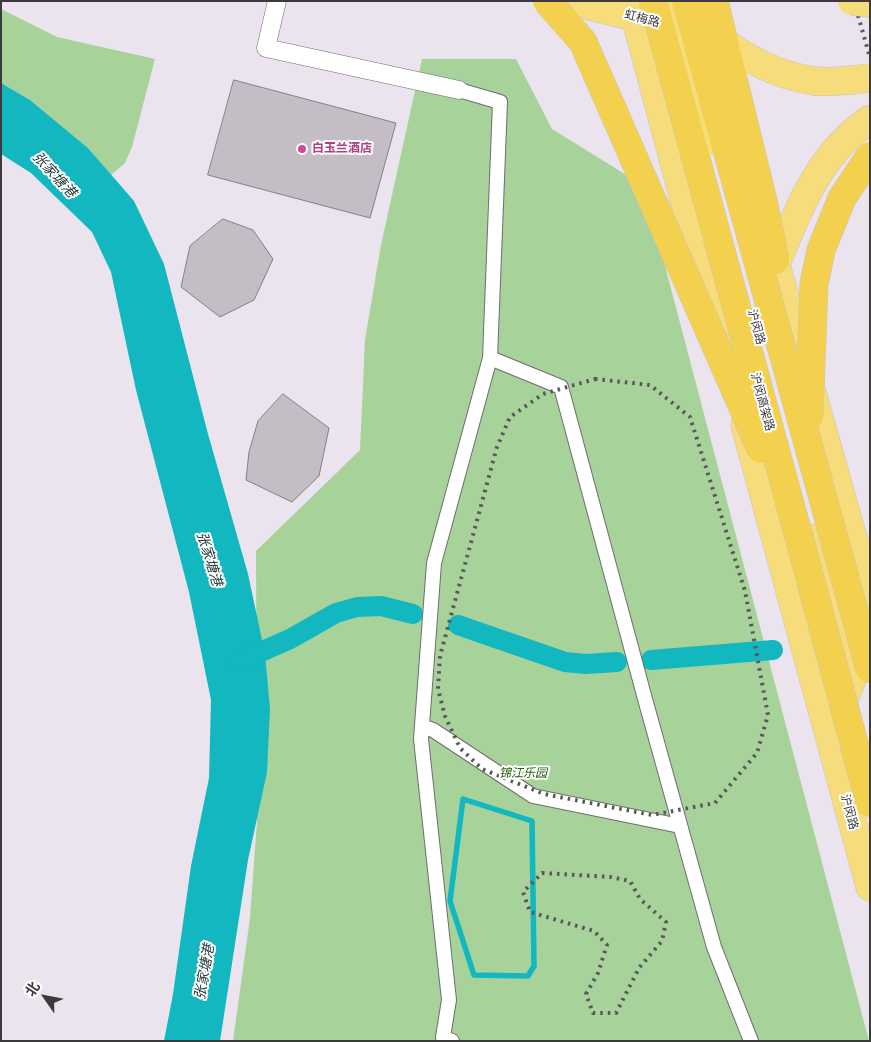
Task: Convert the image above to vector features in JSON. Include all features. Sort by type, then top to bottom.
[{"type":"highway","points":[[547,1],[583,42],[815,535]]},
{"type":"highway","name":"沪闵高架路","points":[[686,1],[815,535],[870,803]]},
{"type":"highway","points":[[714,1],[763,202],[808,414]]},
{"type":"highway","name":"沪闵高架路","points":[[639,6],[815,535],[870,669]]},
{"type":"highway","points":[[815,535],[808,414],[814,284],[821,250],[842,198],[870,156]]},
{"type":"main road","name":"虹梅路","points":[[569,1],[639,6],[715,39]]},
{"type":"main road","name":"沪闵路","points":[[668,1],[815,535],[852,679],[829,738]]},
{"type":"main road","points":[[673,1],[728,45],[767,67],[793,76],[817,81],[847,81],[870,78]]},
{"type":"main road","points":[[705,1],[776,264],[870,598]]},
{"type":"main road","points":[[852,1],[870,3]]},
{"type":"main road","name":"沪闵路","points":[[639,6],[829,738],[870,887]]},
{"type":"main road","points":[[776,264],[802,201],[814,178],[836,149],[860,125],[870,119]]},
{"type":"street","points":[[278,1],[266,48],[459,90],[500,102],[490,358],[434,563],[422,726],[422,748],[449,1000],[443,1037],[452,1041]]},
{"type":"street","points":[[490,358],[561,387],[714,947],[751,1041]]},
{"type":"street","points":[[422,726],[433,730],[533,796],[680,826]]},
{"type":"green space","points":[[1,9],[57,37],[155,59],[132,147],[125,163],[111,175],[88,148],[30,100],[1,83]]},
{"type":"green space","name":"锦江乐园","points":[[422,59],[516,59],[552,129],[644,186],[869,1041],[233,1041],[250,918],[257,822],[256,551],[360,450],[365,340],[381,245]]},
{"type":"water","name":"张家塘港","points":[[1,83],[30,100],[88,148],[134,201],[164,264],[208,434],[248,574],[265,654],[270,709],[267,772],[248,860],[220,1041],[164,1041],[173,994],[191,866],[209,778],[211,700],[189,592],[136,390],[111,272],[92,232],[31,173],[1,154]]},
{"type":"building","name":"白玉兰酒店","points":[[234,80],[396,123],[370,218],[208,175]]},
{"type":"building","points":[[223,219],[253,230],[273,259],[254,300],[220,317],[181,287],[190,246]]},
{"type":"building","points":[[283,394],[329,428],[319,476],[292,502],[246,480],[249,452],[258,421]]},
{"type":"waterway","points":[[240,661],[290,639],[336,613],[357,607],[381,606],[413,614]]},
{"type":"waterway","points":[[458,625],[565,662],[586,664],[617,662]]},
{"type":"waterway","points":[[651,660],[773,650]]},
{"type":"waterway","points":[[463,799],[532,821],[534,966],[528,976],[474,975],[450,901],[463,799]]},
{"type":"railway","points":[[854,1],[870,58]]},
{"type":"railway","points":[[866,1],[870,17]]},
{"type":"railway","points":[[595,379],[650,385],[690,417],[745,591],[768,715],[757,753],[715,803],[652,815],[544,794],[482,769],[460,748],[445,716],[438,689],[440,656],[497,447],[510,417],[543,394],[595,379]]},
{"type":"railway","points":[[542,873],[611,877],[630,881],[640,899],[666,922],[662,941],[639,968],[616,1013],[593,1013],[586,994],[598,973],[607,945],[594,931],[530,912],[523,892],[542,873]]},
{"type":"place","name":"白玉兰酒店","points":[[302,149]]}]
